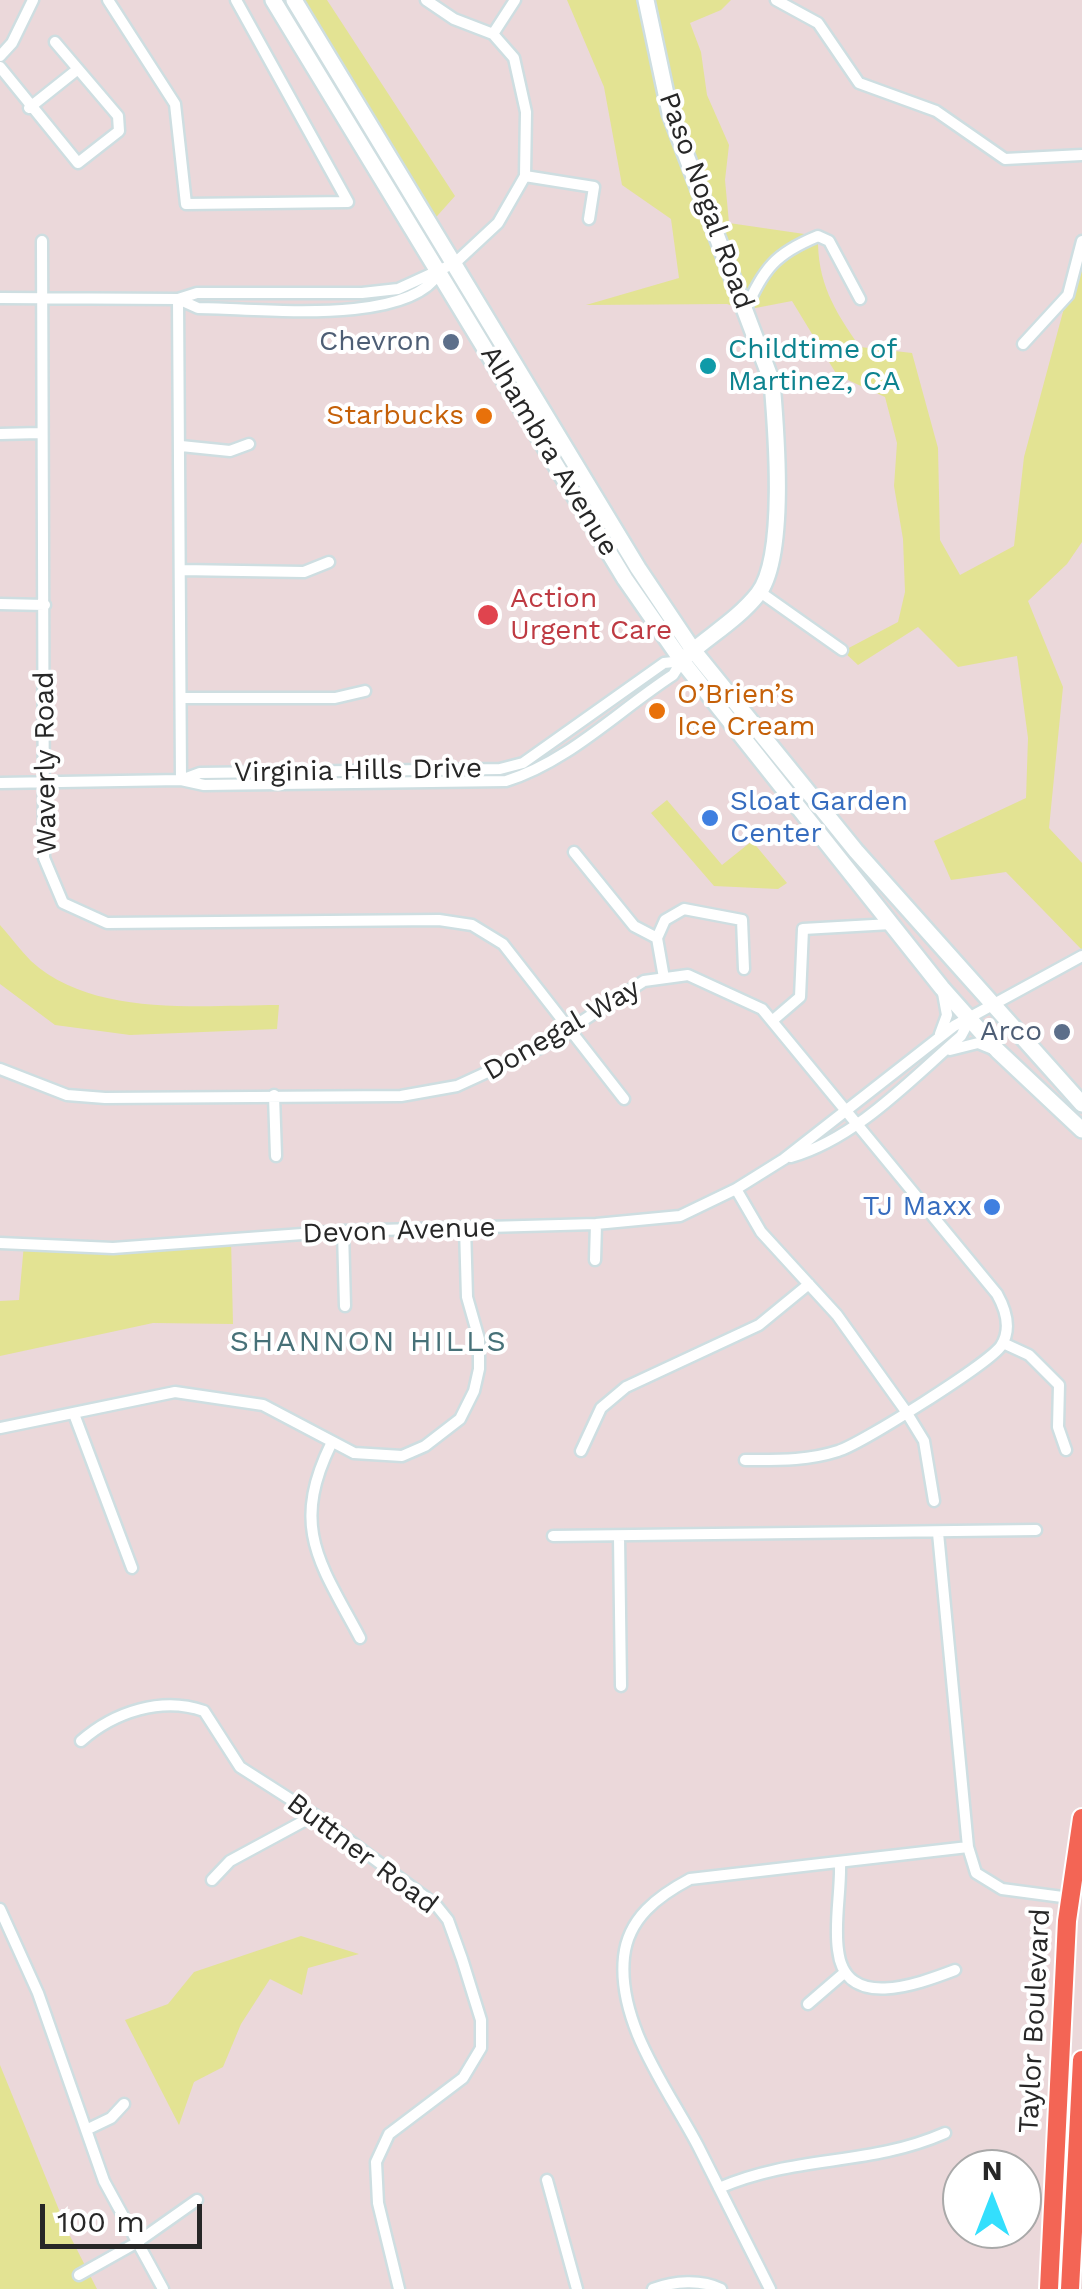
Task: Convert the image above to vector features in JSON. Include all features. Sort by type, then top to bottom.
[{"type":"main road","name":"Alhambra Avenue","points":[[273,0],[626,578],[942,988],[998,1051],[1082,1130]]},
{"type":"main road","name":"Alhambra Avenue","points":[[294,0],[688,656],[856,852],[1082,1104]]},
{"type":"main road","name":"Paso Nogal Road","points":[[646,0],[670,113],[772,382],[776,539],[771,568],[760,592]]},
{"type":"main road","points":[[688,656],[760,592]]},
{"type":"main road","name":"Taylor Boulevard","points":[[1048,2289],[1070,1898],[1082,1818]]},
{"type":"main road","name":"Taylor Boulevard","points":[[1070,2289],[1082,2060]]},
{"type":"street","points":[[0,56],[12,42],[33,0]]},
{"type":"street","points":[[108,0],[175,104],[186,204],[348,202],[236,0]]},
{"type":"street","points":[[178,299],[198,308],[353,309],[394,304],[430,288],[439,273],[498,223],[525,176],[526,112],[514,58],[493,34],[454,19],[426,0]]},
{"type":"street","points":[[493,34],[514,0]]},
{"type":"street","points":[[776,0],[818,23],[859,83],[936,111],[1004,159],[1082,156]]},
{"type":"street","points":[[0,67],[29,108],[78,163],[119,131],[118,116],[56,42]]},
{"type":"street","points":[[29,108],[78,69]]},
{"type":"street","points":[[525,176],[594,187],[590,219]]},
{"type":"street","points":[[745,310],[763,273],[784,250],[818,236],[829,241],[860,299]]},
{"type":"street","name":"Waverly Road","points":[[42,241],[44,858],[63,903],[107,923],[439,920],[472,926],[503,944],[624,1099]]},
{"type":"street","points":[[1023,344],[1068,295],[1082,241]]},
{"type":"street","points":[[0,298],[178,299],[197,294],[362,293],[398,288],[426,274],[439,273]]},
{"type":"street","points":[[178,299],[184,698],[181,780]]},
{"type":"street","points":[[0,434],[40,433]]},
{"type":"street","points":[[181,446],[230,451],[249,444]]},
{"type":"street","points":[[180,570],[304,572],[329,562]]},
{"type":"street","points":[[760,592],[842,650]]},
{"type":"street","points":[[0,604],[45,604]]},
{"type":"street","name":"Virginia Hills Drive","points":[[0,783],[181,780],[200,773],[500,769],[523,763],[664,662],[688,656]]},
{"type":"street","points":[[184,698],[336,698],[365,691]]},
{"type":"street","points":[[574,852],[634,926],[657,938]]},
{"type":"street","points":[[664,978],[657,938],[664,920],[684,909],[742,920],[744,969]]},
{"type":"street","points":[[772,1021],[800,997],[803,929],[891,924]]},
{"type":"street","name":"Devon Avenue","points":[[0,1243],[113,1248],[343,1231],[596,1224],[680,1216],[736,1189],[784,1159],[934,1043],[1082,956]]},
{"type":"street","name":"Donegal Way","points":[[0,1069],[67,1095],[401,1096],[457,1086],[493,1073],[644,981],[688,974],[762,1009],[998,1294],[1006,1313],[1003,1343]]},
{"type":"street","points":[[934,1043],[947,1016],[942,988]]},
{"type":"street","name":"Devon Avenue","points":[[784,1159],[818,1150],[858,1124],[961,1036],[969,1020]]},
{"type":"street","points":[[940,1054],[966,1043],[998,1051]]},
{"type":"street","points":[[274,1094],[276,1156]]},
{"type":"street","points":[[736,1189],[761,1232],[809,1284],[905,1410],[924,1441],[934,1501]]},
{"type":"street","points":[[595,1260],[596,1224]]},
{"type":"street","points":[[0,1428],[161,1394],[222,1396],[263,1405],[354,1453],[402,1456],[425,1446],[460,1418],[474,1392],[479,1369],[478,1339],[468,1297],[466,1228]]},
{"type":"street","points":[[343,1231],[345,1306]]},
{"type":"street","points":[[581,1451],[601,1408],[626,1387],[758,1324],[809,1284]]},
{"type":"street","points":[[745,1460],[807,1460],[843,1450],[983,1364],[1003,1343],[1029,1355],[1059,1385],[1058,1427],[1066,1450]]},
{"type":"street","points":[[74,1414],[132,1568]]},
{"type":"street","points":[[331,1444],[310,1498],[311,1532],[322,1565],[360,1638]]},
{"type":"street","points":[[554,1536],[1036,1530]]},
{"type":"street","points":[[938,1533],[968,1846],[976,1873],[989,1884],[1070,1898]]},
{"type":"street","points":[[619,1537],[621,1686]]},
{"type":"street","name":"Buttner Road","points":[[80,1741],[100,1724],[166,1702],[204,1711],[240,1767],[316,1815],[412,1885],[448,1920],[481,2020],[481,2048],[472,2068],[388,2134],[376,2162],[378,2203],[399,2289]]},
{"type":"street","points":[[212,1880],[230,1861],[316,1815]]},
{"type":"street","points":[[770,2289],[648,2055],[623,1990],[624,1953],[636,1920],[664,1893],[690,1879],[968,1846]]},
{"type":"street","points":[[840,1862],[837,1948],[844,1973],[864,1986],[888,1990],[955,1970]]},
{"type":"street","points":[[0,1910],[38,1992],[104,2181],[163,2289]]},
{"type":"street","points":[[808,2004],[844,1973]]},
{"type":"street","points":[[86,2130],[111,2118],[124,2104]]},
{"type":"street","points":[[720,2188],[782,2165],[869,2158],[909,2149],[945,2133]]},
{"type":"street","points":[[547,2180],[577,2289]]},
{"type":"street","points":[[79,2274],[136,2243],[198,2200]]},
{"type":"street","points":[[653,2289],[668,2283],[709,2283],[721,2289]]},
{"type":"shaded area","points":[[294,0],[327,0],[455,196],[430,224]]},
{"type":"shaded area","points":[[567,0],[731,0],[721,10],[690,23],[701,52],[707,95],[729,145],[725,180],[729,223],[818,236],[824,282],[842,321],[860,347],[912,353],[938,448],[940,540],[960,575],[1014,546],[1024,457],[1082,241],[1082,542],[1067,564],[1028,601],[1063,687],[1049,828],[1082,863],[1082,950],[1006,872],[951,880],[934,841],[1026,798],[1028,738],[1017,656],[958,667],[918,627],[858,665],[843,651],[898,622],[905,592],[903,539],[894,486],[897,443],[885,397],[837,375],[792,301],[745,310],[727,304],[586,305],[679,278],[671,219],[622,185],[604,87]]},
{"type":"shaded area","points":[[667,800],[722,865],[752,841],[787,883],[778,889],[714,886],[651,813]]},
{"type":"shaded area","points":[[0,925],[31,961],[56,979],[85,992],[149,1004],[279,1005],[277,1029],[130,1035],[55,1025],[0,984]]},
{"type":"shaded area","points":[[231,1239],[233,1324],[153,1323],[0,1356],[0,1301],[19,1300],[24,1244],[113,1248]]},
{"type":"shaded area","points":[[301,1936],[359,1954],[308,1968],[302,1995],[270,1979],[241,2024],[223,2067],[194,2082],[179,2125],[125,2020],[168,2004],[194,1972]]},
{"type":"shaded area","points":[[0,2065],[68,2232],[97,2289],[0,2289]]},
{"type":"place","name":"Chevron","points":[[451,342]]},
{"type":"place","name":"Childtime of Martinez, CA","points":[[708,366]]},
{"type":"place","name":"Starbucks","points":[[484,416]]},
{"type":"place","name":"Action Urgent Care","points":[[488,615]]},
{"type":"place","name":"O’Brien’s Ice Cream","points":[[657,711]]},
{"type":"place","name":"Sloat Garden Center","points":[[710,818]]},
{"type":"place","name":"Arco","points":[[1062,1032]]},
{"type":"place","name":"TJ Maxx","points":[[992,1207]]},
{"type":"district","name":"SHANNON HILLS","points":[[369,1342]]}]
